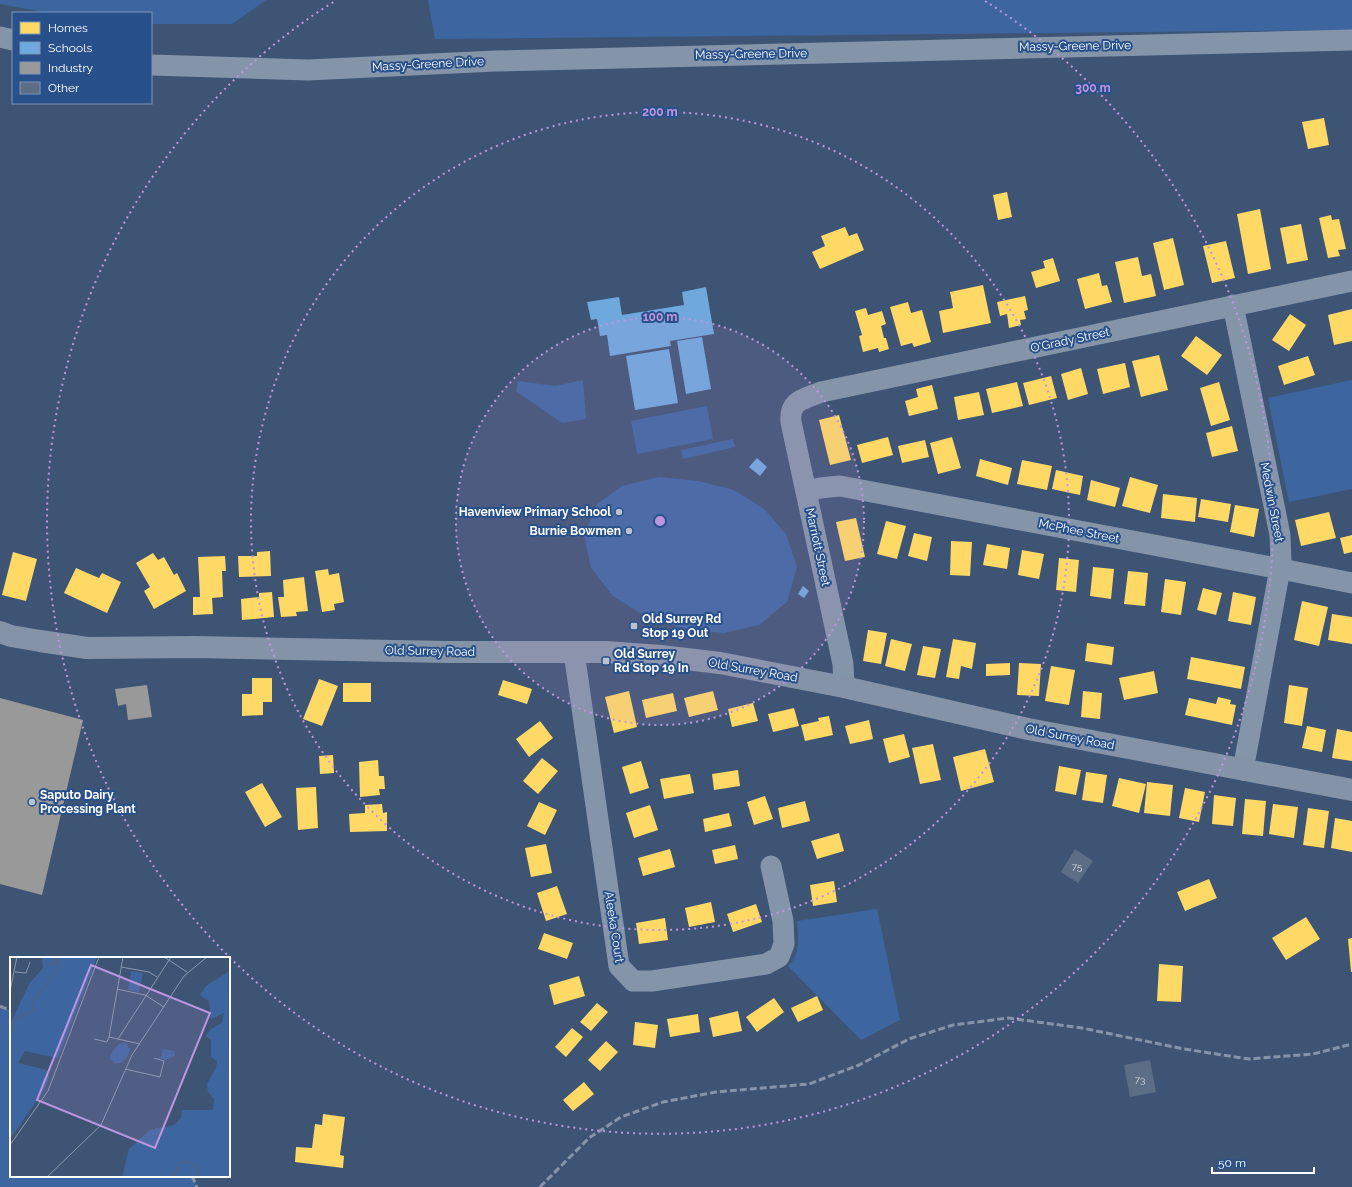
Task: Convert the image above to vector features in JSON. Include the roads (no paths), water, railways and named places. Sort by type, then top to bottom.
[{"type":"main road","name":"Old Surrey Road","points":[[0,632],[87,648],[194,647],[447,652],[606,652],[661,656],[720,663],[844,687],[1028,729],[1352,790]]},
{"type":"street","points":[[0,37],[12,40]]},
{"type":"street","name":"Massy-Greene Drive","points":[[152,65],[308,70],[495,61],[1352,40]]},
{"type":"street","name":"O'Grady Street","points":[[792,407],[801,400],[821,392],[1352,281]]},
{"type":"street","name":"Medwin Street","points":[[1233,305],[1280,535],[1281,568],[1243,770]]},
{"type":"street","name":"Marriott Street","points":[[792,407],[790,415],[791,422],[843,664],[844,687]]},
{"type":"street","name":"McPhee Street","points":[[806,492],[820,488],[840,486],[1281,568],[1352,583]]},
{"type":"street","name":"Aleeka Court","points":[[574,652],[619,966],[633,981],[652,981],[766,964],[779,957],[784,944],[783,921],[771,866]]},
{"type":"railway","points":[[0,1006],[10,1011]]},
{"type":"railway","points":[[540,1187],[589,1138],[621,1117],[663,1102],[716,1092],[809,1084],[859,1065],[909,1039],[953,1025],[1008,1018],[1082,1028],[1184,1049],[1249,1059],[1313,1054],[1352,1044]]},
{"type":"railway","points":[[192,1177],[197,1187]]},
{"type":"place","name":"Havenview Primary School","points":[[619,512]]},
{"type":"place","name":"Burnie Bowmen","points":[[629,531]]},
{"type":"place","name":"Old Surrey Rd Stop 19 Out","points":[[634,626]]},
{"type":"place","name":"Old Surrey Rd Stop 19 In","points":[[606,661]]},
{"type":"place","name":"Saputo Dairy Processing Plant","points":[[32,802]]}]
